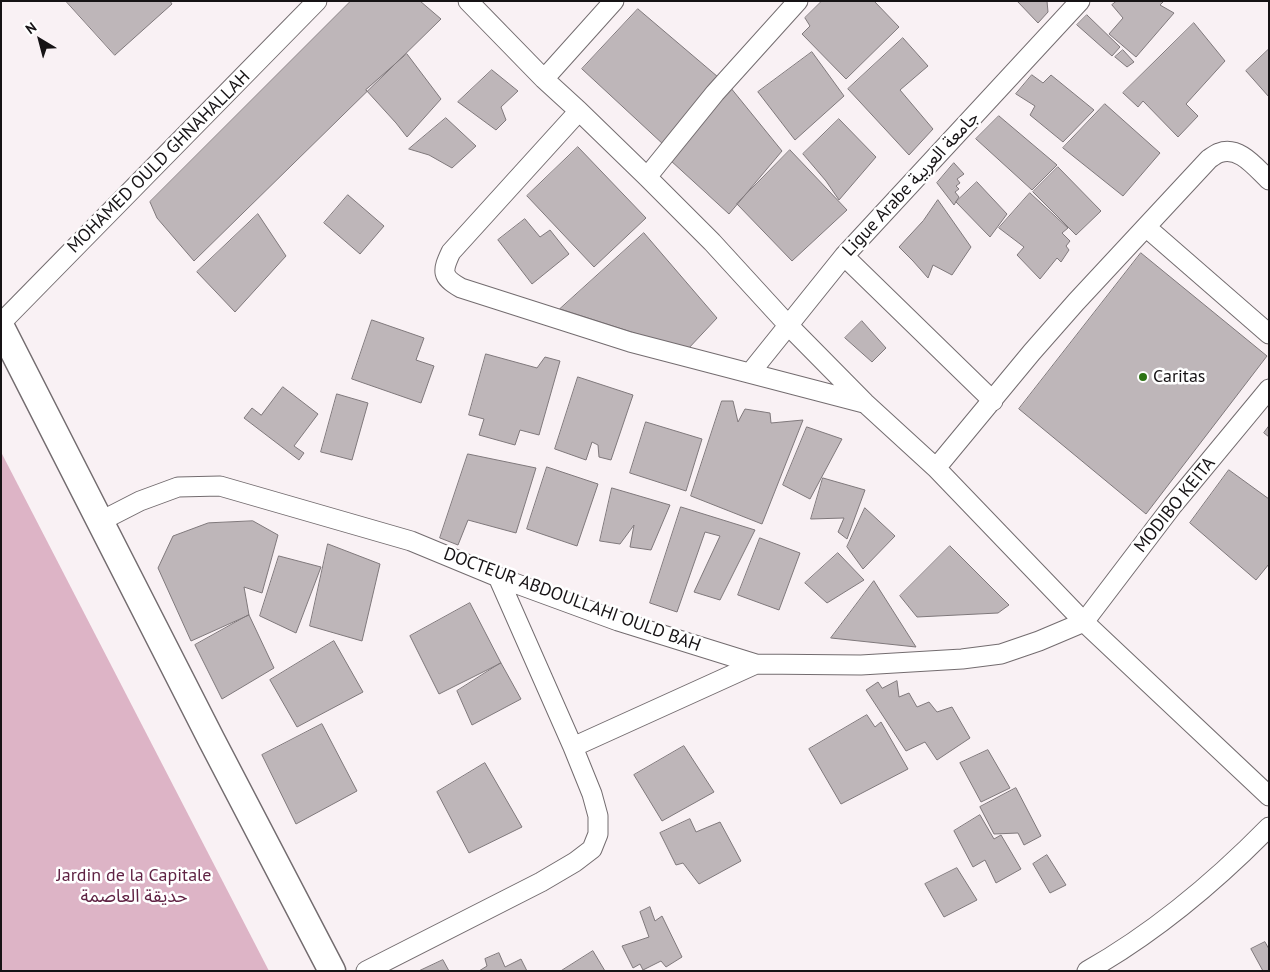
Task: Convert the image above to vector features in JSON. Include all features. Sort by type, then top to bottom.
[{"type":"street","name":"MOHAMED OULD GHNAHALLAH","points":[[1,323],[318,1]]},
{"type":"street","points":[[468,1],[544,79],[712,242],[788,325],[865,403],[936,468],[1084,622],[1269,796]]},
{"type":"street","points":[[544,79],[614,1]]},
{"type":"street","points":[[646,176],[715,93],[798,1]]},
{"type":"street","name":"Ligue Arabe جامعة العربية","points":[[750,373],[844,256],[1080,1]]},
{"type":"street","points":[[579,111],[452,252],[444,266],[445,274],[450,282],[460,288],[630,342],[865,403]]},
{"type":"street","points":[[936,468],[1057,323],[1209,159],[1220,152],[1233,151],[1246,159],[1269,180]]},
{"type":"street","points":[[1146,227],[1269,334]]},
{"type":"street","points":[[844,256],[993,401]]},
{"type":"street","points":[[1,327],[99,522],[332,971]]},
{"type":"street","name":"MODIBO KEITA","points":[[1084,622],[1173,505],[1269,389]]},
{"type":"street","name":"DOCTEUR ABDOULLAHI OULD BAH","points":[[99,522],[140,501],[178,487],[220,486],[411,541],[498,577],[618,620],[756,664],[861,665],[962,659],[1001,654],[1039,641],[1084,622]]},
{"type":"street","points":[[366,971],[540,882],[575,862],[592,849],[598,834],[598,816],[592,794],[498,577]]},
{"type":"street","points":[[573,747],[756,664]]},
{"type":"street","points":[[1087,971],[1187,902],[1238,859],[1269,827]]},
{"type":"green space","name":"Jardin de la Capitale حديقة العاصمة","points":[[1,452],[269,971],[1,971]]},
{"type":"building","points":[[66,1],[170,1],[172,4],[115,55]]},
{"type":"building","points":[[351,1],[420,1],[441,19],[194,261],[157,218],[150,202]]},
{"type":"building","points":[[822,1],[874,1],[899,27],[846,79],[802,34],[810,26],[805,18]]},
{"type":"building","points":[[1019,1],[1047,1],[1048,12],[1038,23]]},
{"type":"building","points":[[1117,1],[1164,1],[1160,5],[1174,13],[1136,57],[1109,34],[1123,18],[1112,5]]},
{"type":"building","points":[[638,9],[718,77],[664,145],[582,69]]},
{"type":"building","points":[[1087,15],[1120,47],[1112,56],[1077,25]]},
{"type":"building","points":[[1194,23],[1225,61],[1186,104],[1198,116],[1178,137],[1143,101],[1138,107],[1123,93]]},
{"type":"building","points":[[903,38],[928,66],[900,90],[933,129],[909,155],[848,89]]},
{"type":"building","points":[[1269,49],[1269,97],[1246,71]]},
{"type":"building","points":[[1123,50],[1134,62],[1127,67],[1115,57]]},
{"type":"building","points":[[812,52],[844,96],[795,140],[758,92]]},
{"type":"building","points":[[407,54],[441,99],[407,137],[366,90]]},
{"type":"building","points":[[492,70],[518,91],[501,107],[506,120],[496,130],[458,102]]},
{"type":"building","points":[[1032,75],[1043,83],[1051,75],[1094,110],[1063,142],[1030,115],[1035,106],[1016,94]]},
{"type":"building","points":[[730,87],[782,151],[729,214],[670,160]]},
{"type":"building","points":[[1105,104],[1160,153],[1123,196],[1063,148]]},
{"type":"building","points":[[999,116],[1057,165],[1032,190],[976,139]]},
{"type":"building","points":[[446,118],[476,146],[452,168],[429,155],[409,149]]},
{"type":"building","points":[[839,119],[876,157],[839,200],[803,154]]},
{"type":"building","points":[[578,147],[646,218],[594,267],[527,196]]},
{"type":"building","points":[[790,150],[847,210],[792,261],[737,204]]},
{"type":"building","points":[[954,163],[964,174],[957,179],[960,183],[956,186],[959,189],[955,192],[959,197],[954,205],[937,183]]},
{"type":"building","points":[[1058,167],[1101,211],[1076,235],[1033,192]]},
{"type":"building","points":[[977,182],[1007,214],[990,237],[956,202]]},
{"type":"building","points":[[1030,193],[1068,228],[1062,233],[1070,241],[1066,246],[1069,250],[1061,262],[1057,258],[1040,279],[1017,255],[1024,247],[999,228]]},
{"type":"building","points":[[348,195],[384,226],[360,254],[324,223]]},
{"type":"building","points":[[938,200],[971,247],[952,275],[933,265],[928,278],[899,247],[923,221]]},
{"type":"building","points":[[258,214],[286,256],[235,312],[197,272]]},
{"type":"building","points":[[525,219],[540,237],[550,230],[569,254],[532,284],[498,240]]},
{"type":"building","points":[[644,233],[717,318],[687,350],[560,309]]},
{"type":"building","points":[[1141,253],[1267,356],[1146,514],[1019,409]]},
{"type":"building","points":[[372,320],[424,338],[416,360],[434,366],[421,403],[352,379]]},
{"type":"building","points":[[862,321],[886,348],[872,362],[845,338]]},
{"type":"building","points":[[486,354],[537,368],[545,357],[560,361],[539,435],[520,430],[515,445],[479,435],[484,419],[469,415]]},
{"type":"building","points":[[578,377],[633,395],[611,460],[599,457],[598,445],[592,442],[586,460],[555,449]]},
{"type":"building","points":[[283,387],[318,414],[294,446],[304,453],[299,460],[244,418],[252,408],[261,415]]},
{"type":"building","points":[[337,394],[368,403],[352,460],[321,452]]},
{"type":"building","points":[[722,401],[733,401],[738,422],[745,409],[770,413],[771,423],[803,420],[762,524],[691,496]]},
{"type":"building","points":[[646,422],[702,439],[686,491],[630,473]]},
{"type":"building","points":[[1269,426],[1269,437],[1264,433]]},
{"type":"building","points":[[807,427],[842,439],[810,499],[783,485]]},
{"type":"building","points":[[468,454],[536,468],[516,533],[468,520],[458,545],[440,538]]},
{"type":"building","points":[[547,467],[598,484],[577,546],[527,529]]},
{"type":"building","points":[[1229,470],[1269,499],[1269,564],[1256,580],[1190,523]]},
{"type":"building","points":[[823,478],[865,490],[847,539],[838,532],[844,518],[811,519]]},
{"type":"building","points":[[612,488],[670,505],[651,550],[630,547],[634,525],[620,544],[600,541]]},
{"type":"building","points":[[681,507],[755,530],[720,600],[694,592],[720,536],[705,532],[677,612],[650,603]]},
{"type":"building","points":[[865,508],[895,536],[863,569],[847,547]]},
{"type":"building","points":[[253,521],[278,535],[262,593],[244,587],[249,615],[191,641],[158,568],[173,536],[208,523]]},
{"type":"building","points":[[760,538],[800,553],[779,610],[738,595]]},
{"type":"building","points":[[328,544],[380,564],[362,641],[310,626]]},
{"type":"building","points":[[950,546],[1009,605],[998,613],[917,617],[900,596]]},
{"type":"building","points":[[838,553],[864,580],[827,603],[805,583]]},
{"type":"building","points":[[279,556],[321,567],[296,633],[260,616]]},
{"type":"building","points":[[874,581],[916,647],[831,638]]},
{"type":"building","points":[[470,603],[501,663],[439,694],[410,636]]},
{"type":"building","points":[[249,615],[274,668],[222,699],[195,645]]},
{"type":"building","points":[[334,641],[363,692],[297,727],[270,680]]},
{"type":"building","points":[[501,663],[521,699],[472,725],[457,691]]},
{"type":"building","points":[[897,681],[899,697],[909,693],[917,707],[929,702],[937,712],[952,707],[970,738],[937,760],[925,742],[906,751],[866,690],[878,682],[882,688]]},
{"type":"building","points":[[867,715],[875,727],[881,722],[908,769],[841,804],[809,749]]},
{"type":"building","points":[[322,724],[357,791],[296,824],[262,755]]},
{"type":"building","points":[[684,746],[714,792],[662,821],[634,775]]},
{"type":"building","points":[[988,750],[1010,788],[981,802],[960,763]]},
{"type":"building","points":[[485,763],[522,827],[469,853],[437,792]]},
{"type":"building","points":[[1016,788],[1041,836],[1024,845],[1018,833],[994,834],[980,807]]},
{"type":"building","points":[[980,815],[994,839],[1001,835],[1021,869],[996,883],[985,860],[973,867],[954,831]]},
{"type":"building","points":[[690,819],[696,832],[720,822],[741,861],[699,884],[683,863],[676,865],[660,833]]},
{"type":"building","points":[[1047,855],[1066,885],[1050,893],[1033,864]]},
{"type":"building","points":[[957,868],[977,900],[944,917],[925,884]]},
{"type":"building","points":[[650,907],[655,921],[662,916],[682,957],[666,967],[661,961],[643,970],[640,964],[633,968],[622,946],[649,937],[640,912]]},
{"type":"building","points":[[1265,942],[1269,949],[1269,971],[1263,971],[1251,949]]},
{"type":"building","points":[[593,951],[605,971],[561,971]]},
{"type":"building","points":[[499,953],[505,967],[521,959],[527,971],[479,971],[487,966],[485,959]]},
{"type":"building","points":[[443,960],[449,971],[419,971]]},
{"type":"place","name":"Caritas","points":[[1143,377]]}]
